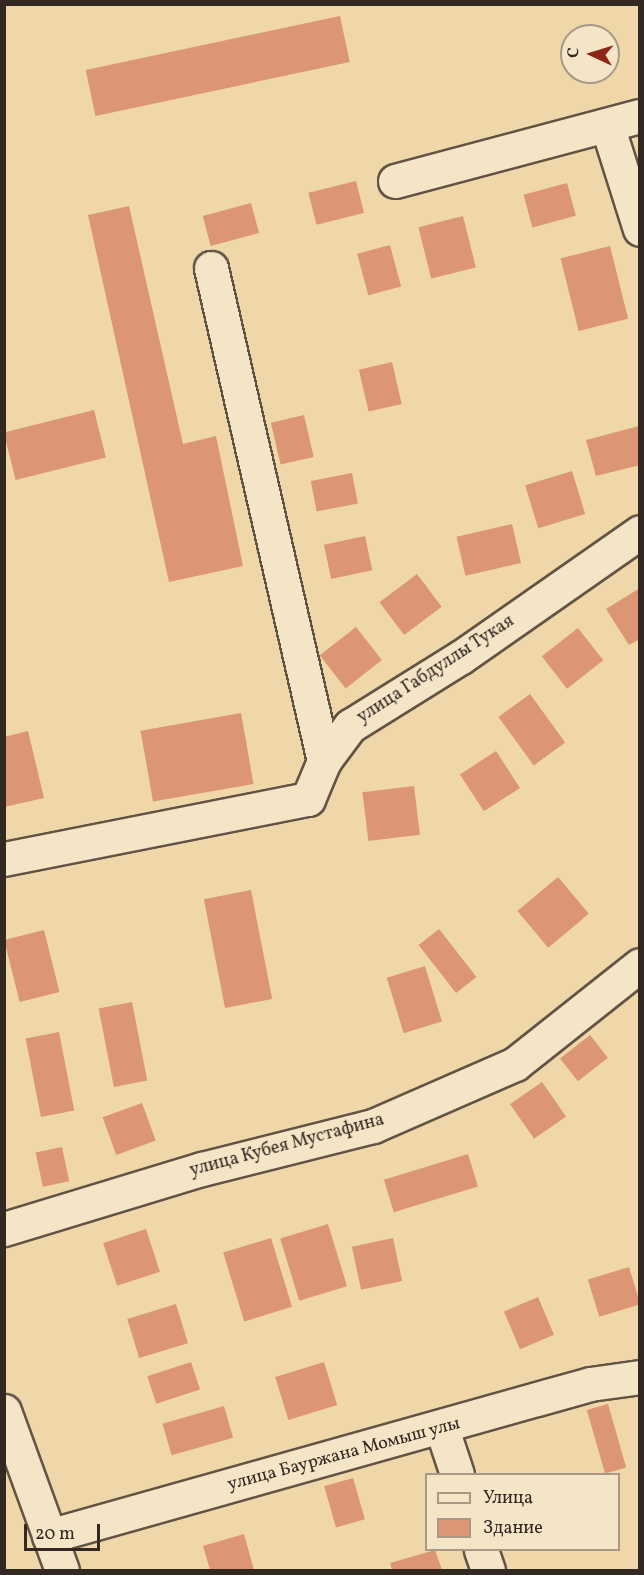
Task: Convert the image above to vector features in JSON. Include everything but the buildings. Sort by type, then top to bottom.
[{"type":"street","points":[[395,181],[639,116]]},
{"type":"street","points":[[607,125],[639,229]]},
{"type":"street","points":[[211,268],[324,761]]},
{"type":"street","name":"улица Габдуллы Тукая","points":[[4,859],[308,799],[324,761],[350,726],[461,657],[639,532]]},
{"type":"street","name":"улица Кубея Мустафина","points":[[4,1229],[202,1169],[373,1126],[514,1064],[639,966]]},
{"type":"street","name":"улица Бауржана Момыш улы","points":[[49,1536],[442,1429],[590,1384],[639,1377]]},
{"type":"street","points":[[4,1411],[62,1570]]},
{"type":"street","points":[[442,1429],[457,1473]]},
{"type":"street","points":[[481,1551],[488,1570]]}]
